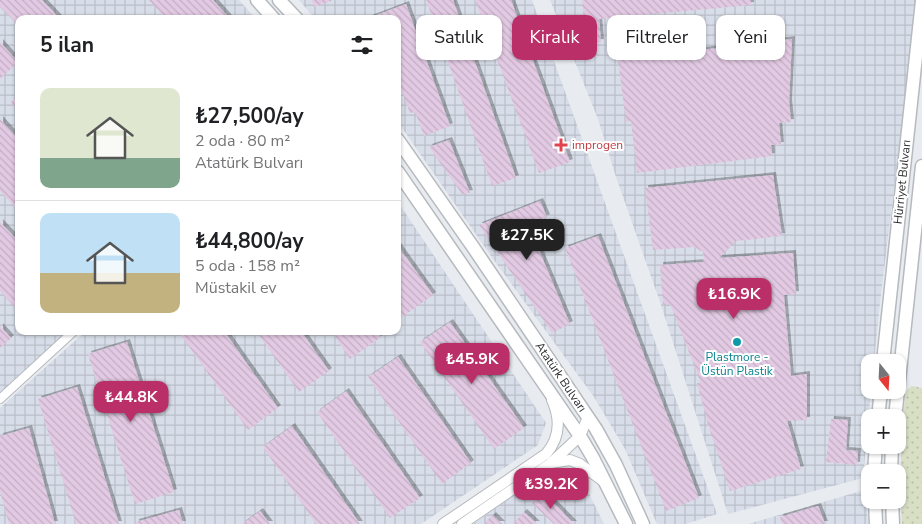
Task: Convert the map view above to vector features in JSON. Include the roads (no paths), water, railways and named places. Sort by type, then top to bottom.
[{"type":"main road","points":[[257,0],[270,15]]},
{"type":"main road","points":[[279,0],[293,15]]},
{"type":"main road","name":"Hürriyet Bulvarı","points":[[884,354],[922,1]]},
{"type":"main road","name":"Atatürk Bulvarı","points":[[401,144],[588,416],[616,466],[643,524]]},
{"type":"main road","name":"Hürriyet Bulvarı","points":[[896,409],[922,166]]},
{"type":"main road","name":"Atatürk Bulvarı","points":[[401,176],[580,436],[607,484],[626,524]]},
{"type":"main road","points":[[875,509],[876,524]]},
{"type":"main road","points":[[892,509],[893,524]]},
{"type":"street","points":[[0,399],[70,335]]},
{"type":"street","points":[[444,524],[546,454],[552,447],[558,432],[558,425],[555,407],[547,388]]},
{"type":"street","points":[[462,524],[551,462],[580,436],[588,416]]},
{"type":"street","points":[[551,462],[570,460],[580,464],[607,484]]},
{"type":"place","name":"improgen","points":[[561,145]]},
{"type":"place","name":"Plastmore - Üstün Plastik","points":[[737,342]]}]
